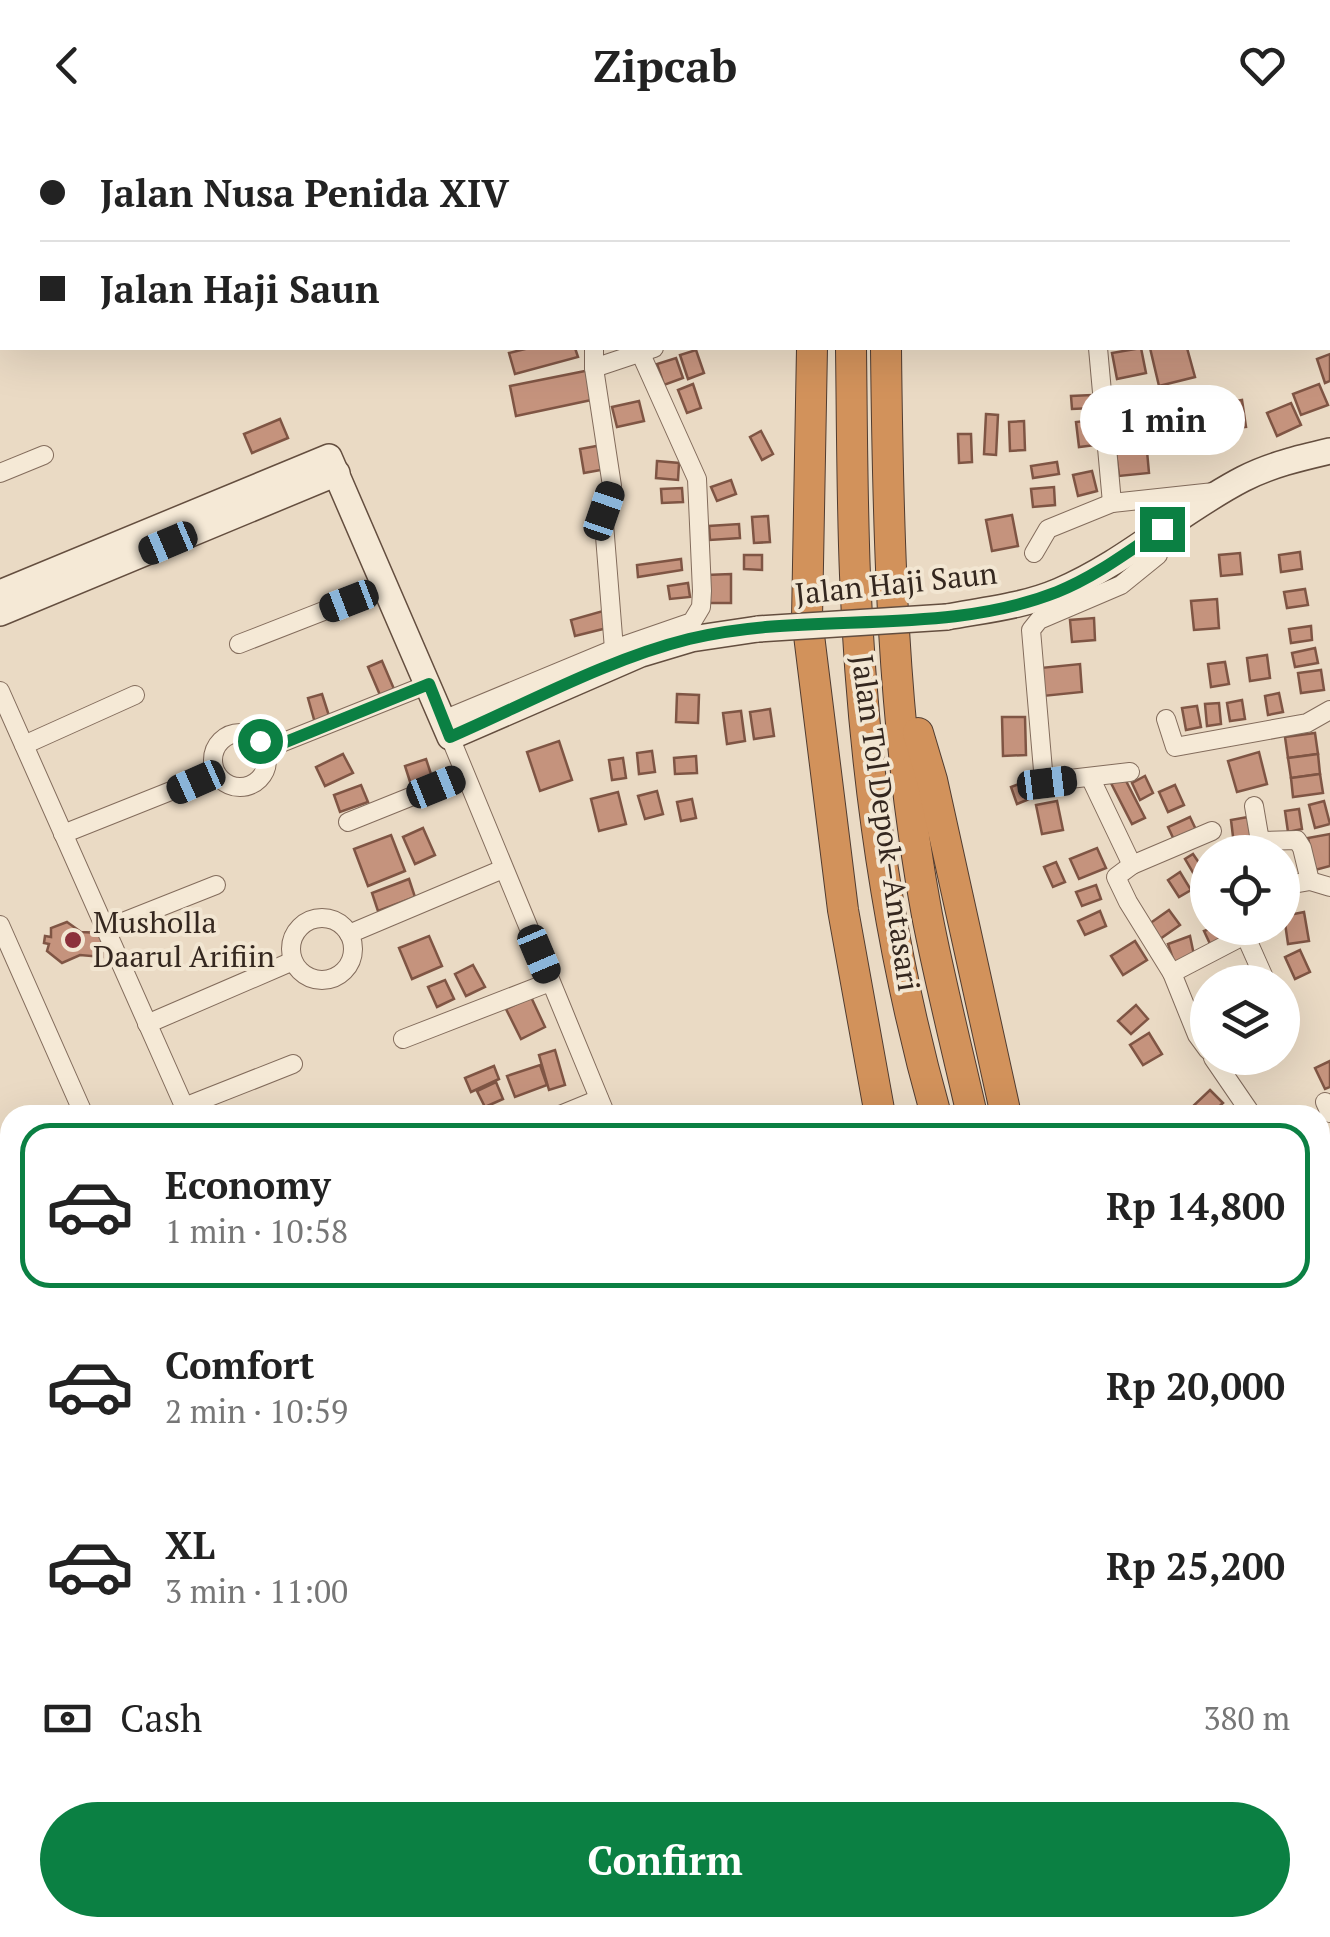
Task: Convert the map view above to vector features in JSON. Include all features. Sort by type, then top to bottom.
[{"type":"highway","points":[[812,350],[807,619],[843,910],[878,1105]]},
{"type":"highway","name":"Jalan Tol Depok–Antasari","points":[[851,350],[855,577],[868,747],[891,913],[931,1105]]},
{"type":"highway","name":"Jalan Tol Depok–Antasari","points":[[886,350],[895,654],[927,913],[970,1105]]},
{"type":"highway","points":[[895,654],[932,780],[1004,1105]]},
{"type":"street","points":[[594,350],[612,486],[604,511],[614,649]]},
{"type":"street","points":[[446,728],[614,649],[692,622],[701,608],[698,479],[647,350],[594,368]]},
{"type":"street","points":[[1098,350],[1112,503]]},
{"type":"street","name":"Jalan Haji Saun","points":[[446,728],[640,654],[691,639],[758,629],[947,617],[1010,606],[1059,591],[1110,564],[1224,491],[1276,465],[1330,450]]},
{"type":"street","points":[[0,473],[44,455]]},
{"type":"street","points":[[333,465],[429,684],[602,1105]]},
{"type":"street","points":[[0,593],[333,465]]},
{"type":"street","points":[[0,612],[333,465]]},
{"type":"street","points":[[1034,553],[1048,529],[1112,503],[1224,491]]},
{"type":"street","points":[[1130,772],[1044,782],[1031,630],[1039,620],[1121,585],[1158,555],[1162,529]]},
{"type":"street","points":[[239,644],[386,587]]},
{"type":"street","points":[[266,750],[429,684]]},
{"type":"street","points":[[0,691],[183,1105]]},
{"type":"street","points":[[24,745],[135,695]]},
{"type":"street","points":[[1166,719],[1175,747],[1307,723],[1329,715]]},
{"type":"street","points":[[233,733],[252,735],[266,750],[264,774],[252,784],[228,784],[216,773],[214,754],[218,745],[233,733]]},
{"type":"street","points":[[64,834],[216,773]]},
{"type":"street","points":[[348,822],[464,775]]},
{"type":"street","points":[[1090,778],[1132,865]]},
{"type":"street","points":[[1254,806],[1260,841],[1297,840],[1310,882]]},
{"type":"street","points":[[1190,1016],[1172,973],[1116,877],[1132,865],[1212,832]]},
{"type":"street","points":[[349,934],[504,869]]},
{"type":"street","points":[[1300,883],[1330,886]]},
{"type":"street","points":[[105,929],[216,885]]},
{"type":"street","points":[[327,919],[349,934],[352,956],[340,974],[319,980],[308,977],[293,961],[295,934],[308,922],[327,919]]},
{"type":"street","points":[[0,925],[80,1105]]},
{"type":"street","points":[[1172,973],[1220,945]]},
{"type":"street","points":[[148,1024],[293,961]]},
{"type":"street","points":[[403,1038],[550,982]]},
{"type":"street","points":[[200,1105],[293,1064]]},
{"type":"street","points":[[1225,1075],[1245,1105]]},
{"type":"building","points":[[576,350],[578,357],[515,374],[509,353]]},
{"type":"building","points":[[696,350],[704,373],[688,379],[680,355]]},
{"type":"building","points":[[1141,350],[1146,373],[1117,379],[1112,353]]},
{"type":"building","points":[[1150,350],[1188,350],[1195,377],[1159,386]]},
{"type":"building","points":[[1330,354],[1330,381],[1325,383],[1317,359]]},
{"type":"building","points":[[676,358],[683,378],[664,385],[657,364]]},
{"type":"building","points":[[590,370],[596,399],[516,416],[510,386]]},
{"type":"building","points":[[693,384],[701,408],[687,413],[678,390]]},
{"type":"building","points":[[1319,384],[1328,405],[1301,415],[1293,394]]},
{"type":"building","points":[[1092,395],[1093,408],[1072,409],[1071,396]]},
{"type":"building","points":[[1176,397],[1182,423],[1167,427],[1160,401]]},
{"type":"building","points":[[1242,400],[1246,427],[1227,429],[1224,403]]},
{"type":"building","points":[[639,401],[644,421],[617,427],[612,407]]},
{"type":"building","points":[[1152,401],[1156,430],[1133,433],[1129,404]]},
{"type":"building","points":[[1291,403],[1301,425],[1277,436],[1267,413]]},
{"type":"building","points":[[986,414],[998,415],[996,455],[984,454]]},
{"type":"building","points":[[280,419],[288,438],[252,453],[244,434]]},
{"type":"building","points":[[1094,420],[1096,445],[1079,447],[1076,422]]},
{"type":"building","points":[[1024,421],[1025,450],[1010,451],[1009,422]]},
{"type":"building","points":[[761,431],[773,454],[762,460],[750,437]]},
{"type":"building","points":[[958,434],[971,434],[972,462],[959,463]]},
{"type":"building","points":[[602,445],[606,469],[584,473],[580,449]]},
{"type":"building","points":[[1147,451],[1149,473],[1119,476],[1116,454]]},
{"type":"building","points":[[657,461],[679,463],[678,480],[656,478]]},
{"type":"building","points":[[1057,462],[1059,474],[1033,478],[1031,466]]},
{"type":"building","points":[[1092,471],[1097,491],[1078,496],[1073,475]]},
{"type":"building","points":[[731,480],[736,494],[717,501],[711,487]]},
{"type":"building","points":[[1054,487],[1055,505],[1033,507],[1031,489]]},
{"type":"building","points":[[682,488],[683,502],[662,503],[661,489]]},
{"type":"building","points":[[1012,515],[1018,546],[992,551],[986,520]]},
{"type":"building","points":[[768,516],[770,542],[754,543],[752,517]]},
{"type":"building","points":[[739,524],[740,538],[710,540],[709,526]]},
{"type":"building","points":[[1300,552],[1302,569],[1281,572],[1279,555]]},
{"type":"building","points":[[1240,553],[1242,574],[1221,576],[1219,555]]},
{"type":"building","points":[[744,555],[762,555],[762,570],[744,569]]},
{"type":"building","points":[[681,559],[682,570],[638,577],[637,565]]},
{"type":"building","points":[[731,574],[731,603],[707,603],[706,575]]},
{"type":"building","points":[[688,583],[690,597],[670,599],[668,586]]},
{"type":"building","points":[[1305,589],[1308,605],[1287,608],[1284,592]]},
{"type":"building","points":[[1217,599],[1219,628],[1194,630],[1191,601]]},
{"type":"building","points":[[603,611],[607,628],[575,636],[571,620]]},
{"type":"building","points":[[1094,618],[1095,640],[1072,642],[1070,620]]},
{"type":"building","points":[[1311,626],[1312,640],[1291,643],[1289,629]]},
{"type":"building","points":[[1315,648],[1318,663],[1295,667],[1292,653]]},
{"type":"building","points":[[1267,655],[1270,678],[1250,681],[1247,658]]},
{"type":"building","points":[[382,661],[394,689],[380,695],[368,667]]},
{"type":"building","points":[[1225,662],[1229,684],[1211,687],[1208,664]]},
{"type":"building","points":[[1080,664],[1082,692],[1043,696],[1040,668]]},
{"type":"building","points":[[1321,670],[1324,690],[1301,693],[1298,673]]},
{"type":"building","points":[[1279,693],[1283,712],[1268,715],[1265,696]]},
{"type":"building","points":[[322,694],[330,719],[315,723],[308,698]]},
{"type":"building","points":[[677,694],[699,695],[698,723],[676,722]]},
{"type":"building","points":[[1242,700],[1245,719],[1230,721],[1227,703]]},
{"type":"building","points":[[1219,703],[1221,724],[1207,726],[1205,704]]},
{"type":"building","points":[[1197,706],[1201,727],[1186,730],[1182,708]]},
{"type":"building","points":[[770,709],[774,736],[754,739],[750,712]]},
{"type":"building","points":[[741,711],[745,741],[727,744],[723,713]]},
{"type":"building","points":[[1002,717],[1025,717],[1026,755],[1003,756]]},
{"type":"building","points":[[1315,733],[1318,754],[1288,758],[1285,737]]},
{"type":"building","points":[[559,741],[572,780],[540,791],[527,752]]},
{"type":"building","points":[[652,751],[655,772],[639,774],[637,753]]},
{"type":"building","points":[[1259,752],[1267,784],[1237,792],[1228,761]]},
{"type":"building","points":[[343,754],[353,773],[325,786],[316,767]]},
{"type":"building","points":[[1318,754],[1320,774],[1291,778],[1288,758]]},
{"type":"building","points":[[696,756],[697,773],[675,774],[674,758]]},
{"type":"building","points":[[623,758],[626,778],[612,780],[609,760]]},
{"type":"building","points":[[426,759],[434,783],[413,791],[405,766]]},
{"type":"building","points":[[1320,774],[1323,793],[1293,797],[1291,778]]},
{"type":"building","points":[[1145,776],[1153,793],[1140,800],[1132,783]]},
{"type":"building","points":[[1124,777],[1145,818],[1132,824],[1111,783]]},
{"type":"building","points":[[1027,781],[1034,797],[1017,804],[1011,787]]},
{"type":"building","points":[[361,785],[368,802],[340,812],[334,795]]},
{"type":"building","points":[[1175,785],[1184,805],[1168,812],[1159,792]]},
{"type":"building","points":[[657,791],[663,814],[645,819],[638,796]]},
{"type":"building","points":[[618,792],[626,824],[599,831],[591,799]]},
{"type":"building","points":[[692,799],[696,818],[681,821],[677,802]]},
{"type":"building","points":[[1057,801],[1063,830],[1042,834],[1036,805]]},
{"type":"building","points":[[1324,801],[1330,824],[1315,828],[1309,805]]},
{"type":"building","points":[[1299,809],[1302,829],[1288,832],[1285,811]]},
{"type":"building","points":[[1190,817],[1198,834],[1176,844],[1168,827]]},
{"type":"building","points":[[1248,817],[1251,835],[1233,835],[1231,820]]},
{"type":"building","points":[[423,828],[435,855],[415,864],[403,837]]},
{"type":"building","points":[[1330,834],[1330,866],[1315,870],[1308,838]]},
{"type":"building","points":[[391,835],[405,871],[368,886],[354,849]]},
{"type":"building","points":[[1097,848],[1106,868],[1079,879],[1070,859]]},
{"type":"building","points":[[1056,862],[1065,882],[1053,887],[1044,867]]},
{"type":"building","points":[[1180,872],[1190,891],[1179,897],[1168,880]]},
{"type":"building","points":[[409,879],[415,897],[378,911],[372,893]]},
{"type":"building","points":[[1096,885],[1101,899],[1082,906],[1076,892]]},
{"type":"building","points":[[1169,910],[1180,925],[1160,939],[1149,924]]},
{"type":"building","points":[[1100,911],[1106,926],[1085,935],[1078,921]]},
{"type":"building","points":[[1304,912],[1309,941],[1300,942],[1300,913]]},
{"type":"building","name":"Musholla Daarul Arifiin","points":[[67,922],[81,932],[102,933],[102,957],[80,955],[62,963],[47,951],[45,936],[51,937],[51,928]]},
{"type":"building","points":[[429,936],[442,966],[412,979],[399,948]]},
{"type":"building","points":[[1190,936],[1194,955],[1175,965],[1168,944]]},
{"type":"building","points":[[1135,941],[1147,960],[1123,975],[1111,956]]},
{"type":"building","points":[[1300,950],[1310,972],[1300,977],[1300,965],[1289,965],[1285,957]]},
{"type":"building","points":[[473,965],[485,987],[466,996],[455,974]]},
{"type":"building","points":[[445,980],[454,999],[437,1007],[428,987]]},
{"type":"building","points":[[531,997],[545,1027],[521,1039],[506,1009]]},
{"type":"building","points":[[1136,1005],[1148,1019],[1131,1034],[1118,1021]]},
{"type":"building","points":[[1149,1033],[1162,1054],[1143,1065],[1130,1045]]},
{"type":"building","points":[[555,1050],[565,1085],[549,1090],[539,1055]]},
{"type":"building","points":[[1330,1061],[1330,1087],[1325,1089],[1315,1068]]},
{"type":"building","points":[[540,1065],[547,1085],[515,1097],[507,1076]]},
{"type":"building","points":[[494,1066],[499,1079],[471,1092],[465,1078]]},
{"type":"building","points":[[496,1082],[503,1099],[484,1105],[477,1091]]},
{"type":"building","points":[[1210,1090],[1223,1103],[1221,1105],[1194,1105]]},
{"type":"place","name":"Musholla Daarul Arifiin","points":[[73,940]]},
{"type":"route","points":[[260,741],[266,750],[429,684],[450,737],[640,654],[691,639],[758,629],[947,617],[1010,606],[1059,591],[1110,564],[1162,529]]}]
